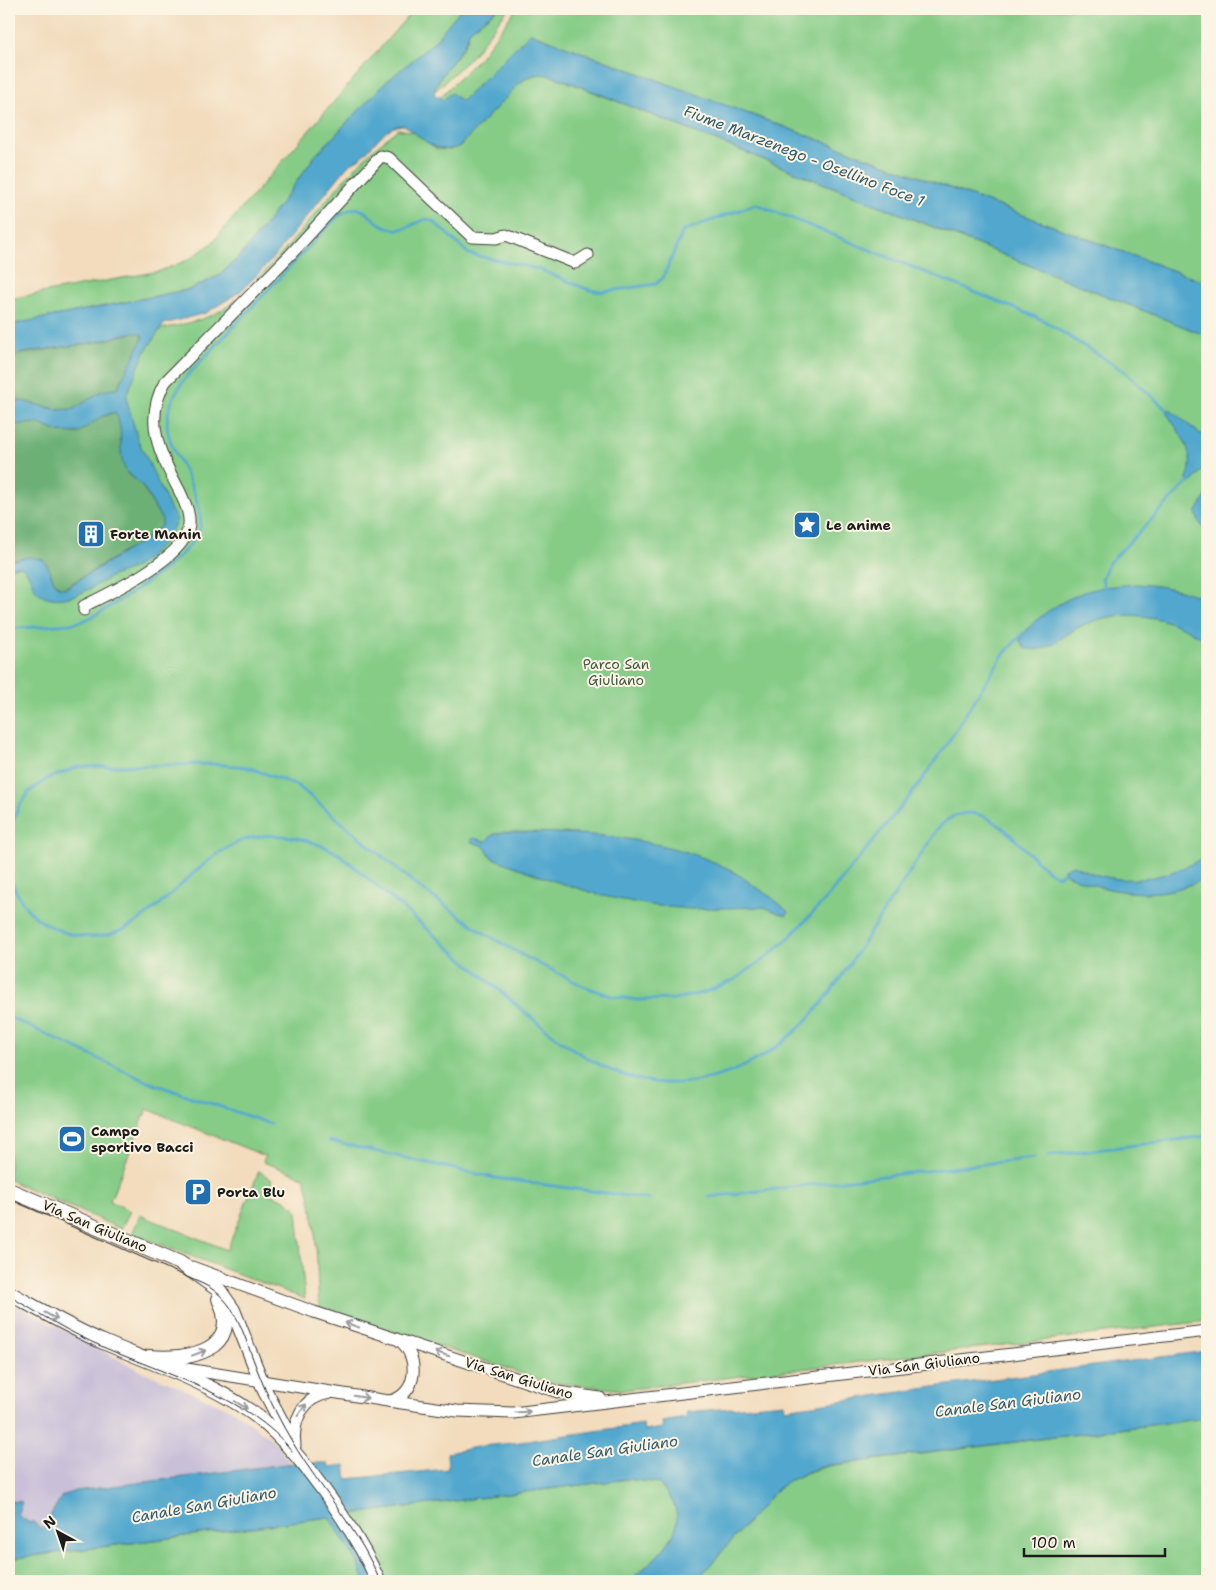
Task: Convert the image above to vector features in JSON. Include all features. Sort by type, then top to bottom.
[{"type":"main road","name":"Via San Giuliano","points":[[9,1190],[180,1263],[222,1292],[231,1305],[262,1381],[303,1463]]},
{"type":"main road","points":[[140,1357],[183,1358],[202,1353],[217,1342],[225,1326],[225,1314],[215,1290],[207,1280]]},
{"type":"main road","name":"Via San Giuliano","points":[[9,1293],[68,1326],[224,1396],[251,1412],[275,1432],[303,1463]]},
{"type":"main road","points":[[303,1463],[368,1559],[378,1581]]},
{"type":"street","points":[[84,610],[84,606],[102,598],[165,558],[176,549],[188,531],[188,512],[160,449],[154,424],[155,406],[165,382],[291,254],[381,156],[389,158],[472,237],[496,238],[506,235],[575,263],[588,255]]},
{"type":"street","name":"Via San Giuliano","points":[[180,1263],[314,1312],[558,1392],[590,1398],[641,1397]]},
{"type":"street","name":"Via San Giuliano","points":[[140,1357],[192,1370],[388,1401],[457,1410],[513,1413],[1207,1332]]},
{"type":"street","points":[[388,1401],[395,1400],[403,1393],[414,1375],[412,1355],[399,1340]]},
{"type":"street","name":"Via San Giuliano","points":[[295,1447],[294,1425],[302,1410],[316,1397],[335,1393]]},
{"type":"shaded area","points":[[9,1301],[139,1370],[232,1410],[274,1441],[290,1463],[75,1491],[62,1496],[43,1529],[32,1521],[30,1523],[16,1515],[12,1501],[9,1501]]},
{"type":"green space","points":[[414,9],[461,9],[432,44],[385,83],[315,156],[242,254],[220,275],[191,289],[9,325],[9,299],[160,271],[188,260],[211,244]]},
{"type":"green space","points":[[497,9],[508,9],[471,57],[434,92],[442,76],[463,47],[469,31]]},
{"type":"green space","points":[[516,9],[1207,9],[1207,283],[530,33],[461,102],[444,101],[439,98],[480,57]]},
{"type":"green space","name":"Parco San Giuliano","points":[[548,74],[1207,336],[1207,1321],[623,1390],[548,1382],[319,1307],[314,1225],[309,1193],[304,1177],[263,1162],[265,1156],[147,1109],[110,1201],[130,1211],[121,1229],[9,1180],[9,359],[80,347],[179,325],[217,313],[238,298],[256,281],[347,176],[363,159],[398,129],[415,132],[437,149],[451,150],[528,76]]},
{"type":"green space","points":[[136,332],[142,334],[142,344],[117,389],[102,391],[74,409],[59,410],[21,401],[9,403],[9,356],[102,341]]},
{"type":"green space","points":[[115,412],[121,422],[127,473],[141,484],[162,520],[161,526],[150,536],[62,589],[54,582],[49,568],[17,559],[9,561],[9,425],[37,423],[59,432],[78,433],[101,417]]},
{"type":"green space","points":[[259,1171],[272,1180],[267,1193],[285,1200],[297,1210],[305,1299],[132,1234],[140,1215],[227,1250]]},
{"type":"green space","points":[[1207,1418],[1207,1579],[1189,1581],[696,1581],[777,1489],[797,1477],[818,1469],[834,1465]]},
{"type":"green space","points":[[628,1479],[658,1483],[670,1498],[676,1512],[676,1525],[672,1537],[654,1559],[630,1581],[385,1581],[372,1548],[352,1514]]},
{"type":"green space","points":[[330,1517],[358,1563],[365,1581],[9,1581],[9,1559]]},
{"type":"water","name":"Fiume Marzenego - Osellino Foce 1","points":[[461,9],[497,9],[469,31],[463,47],[440,79],[434,94],[443,100],[451,93],[462,101],[530,33],[1207,283],[1207,336],[564,80],[541,74],[530,76],[520,83],[459,147],[443,149],[436,147],[423,140],[404,125],[397,126],[386,132],[361,157],[347,167],[268,264],[241,291],[206,313],[164,324],[145,352],[127,394],[127,401],[138,440],[177,520],[161,545],[144,561],[131,569],[112,576],[88,590],[71,597],[53,598],[39,593],[35,589],[27,571],[19,566],[9,568],[9,561],[29,557],[42,559],[58,587],[66,588],[150,536],[161,526],[162,520],[142,486],[127,472],[124,466],[121,452],[120,425],[115,412],[101,417],[78,433],[59,432],[37,423],[9,425],[9,403],[21,401],[59,410],[74,409],[102,391],[117,389],[143,338],[142,334],[127,334],[101,341],[9,356],[9,325],[191,289],[220,275],[242,254],[315,156],[385,83],[432,44]]},
{"type":"water","points":[[1169,409],[1199,433],[1207,436],[1207,465],[1190,484],[1187,479],[1190,470],[1189,452],[1166,412]]},
{"type":"water","points":[[1207,495],[1207,532],[1199,522],[1196,513]]},
{"type":"water","points":[[1137,584],[1173,589],[1207,600],[1207,642],[1178,625],[1146,616],[1129,615],[1095,621],[1079,627],[1053,644],[1040,649],[1024,648],[1020,641],[1024,633],[1040,617],[1072,597],[1097,589]]},
{"type":"water","points":[[503,832],[588,835],[646,842],[674,848],[731,870],[773,899],[789,913],[786,916],[764,907],[689,909],[649,905],[603,896],[554,881],[492,858],[484,846],[471,842],[472,838],[486,841],[492,835]]},
{"type":"water","points":[[1207,856],[1207,877],[1190,885],[1154,893],[1117,891],[1081,881],[1064,873],[1064,869],[1073,865],[1090,873],[1107,877],[1141,879],[1174,871]]},
{"type":"water","name":"Canale San Giuliano","points":[[1207,1351],[1207,1418],[830,1465],[815,1469],[796,1477],[777,1489],[696,1581],[630,1581],[654,1559],[672,1537],[676,1525],[676,1512],[670,1498],[658,1483],[628,1479],[352,1514],[372,1548],[385,1581],[365,1581],[358,1563],[329,1517],[9,1559],[9,1501],[22,1502],[17,1515],[30,1523],[32,1521],[42,1529],[62,1496],[75,1491],[293,1463],[328,1463],[329,1467],[345,1465],[347,1479],[448,1469],[447,1453],[482,1446],[643,1424],[644,1431],[663,1428],[662,1422],[686,1418],[687,1412],[784,1403],[785,1409],[934,1387]]},
{"type":"waterway","points":[[9,629],[70,624],[83,621],[149,581],[167,567],[194,540],[201,525],[199,508],[170,440],[167,427],[168,412],[174,396],[187,376],[333,221],[352,209],[359,209],[384,226],[394,229],[407,228],[427,219],[434,222],[469,254],[538,269],[589,290],[602,292],[656,284],[663,278],[683,231],[756,204],[1041,319],[1124,371],[1170,413]]},
{"type":"waterway","points":[[1104,587],[1102,579],[1108,564],[1191,479]]},
{"type":"waterway","points":[[9,831],[19,806],[29,792],[47,779],[78,767],[211,764],[247,767],[298,786],[420,888],[484,933],[524,956],[583,986],[611,996],[637,1000],[674,999],[703,993],[734,980],[767,957],[789,938],[825,900],[913,792],[943,750],[1003,655],[1023,633]]},
{"type":"waterway","points":[[9,873],[20,899],[39,920],[56,929],[86,937],[112,934],[136,923],[222,851],[247,839],[270,835],[306,840],[339,854],[540,1025],[569,1047],[600,1065],[628,1077],[657,1082],[685,1083],[712,1078],[738,1069],[764,1055],[809,1018],[843,974],[937,829],[953,817],[968,813],[983,816],[1011,835],[1048,871],[1058,876],[1064,873]]},
{"type":"waterway","points":[[9,1017],[148,1082],[271,1124]]},
{"type":"waterway","points":[[1048,1156],[1207,1136]]},
{"type":"waterway","points":[[329,1141],[495,1178],[649,1199]]},
{"type":"waterway","points":[[709,1197],[1034,1158]]},
{"type":"tram line","points":[[9,1199],[203,1284],[223,1299],[237,1318],[265,1390],[284,1427],[305,1462],[356,1535],[380,1581]]},
{"type":"tram line","points":[[9,1296],[91,1342],[230,1401],[274,1432],[292,1451]]},
{"type":"place","name":"Le anime","points":[[807,525]]},
{"type":"place","name":"Forte Manin","points":[[91,534]]},
{"type":"place","name":"Campo sportivo Bacci","points":[[72,1139]]},
{"type":"place","name":"Porta Blu","points":[[198,1192]]}]
